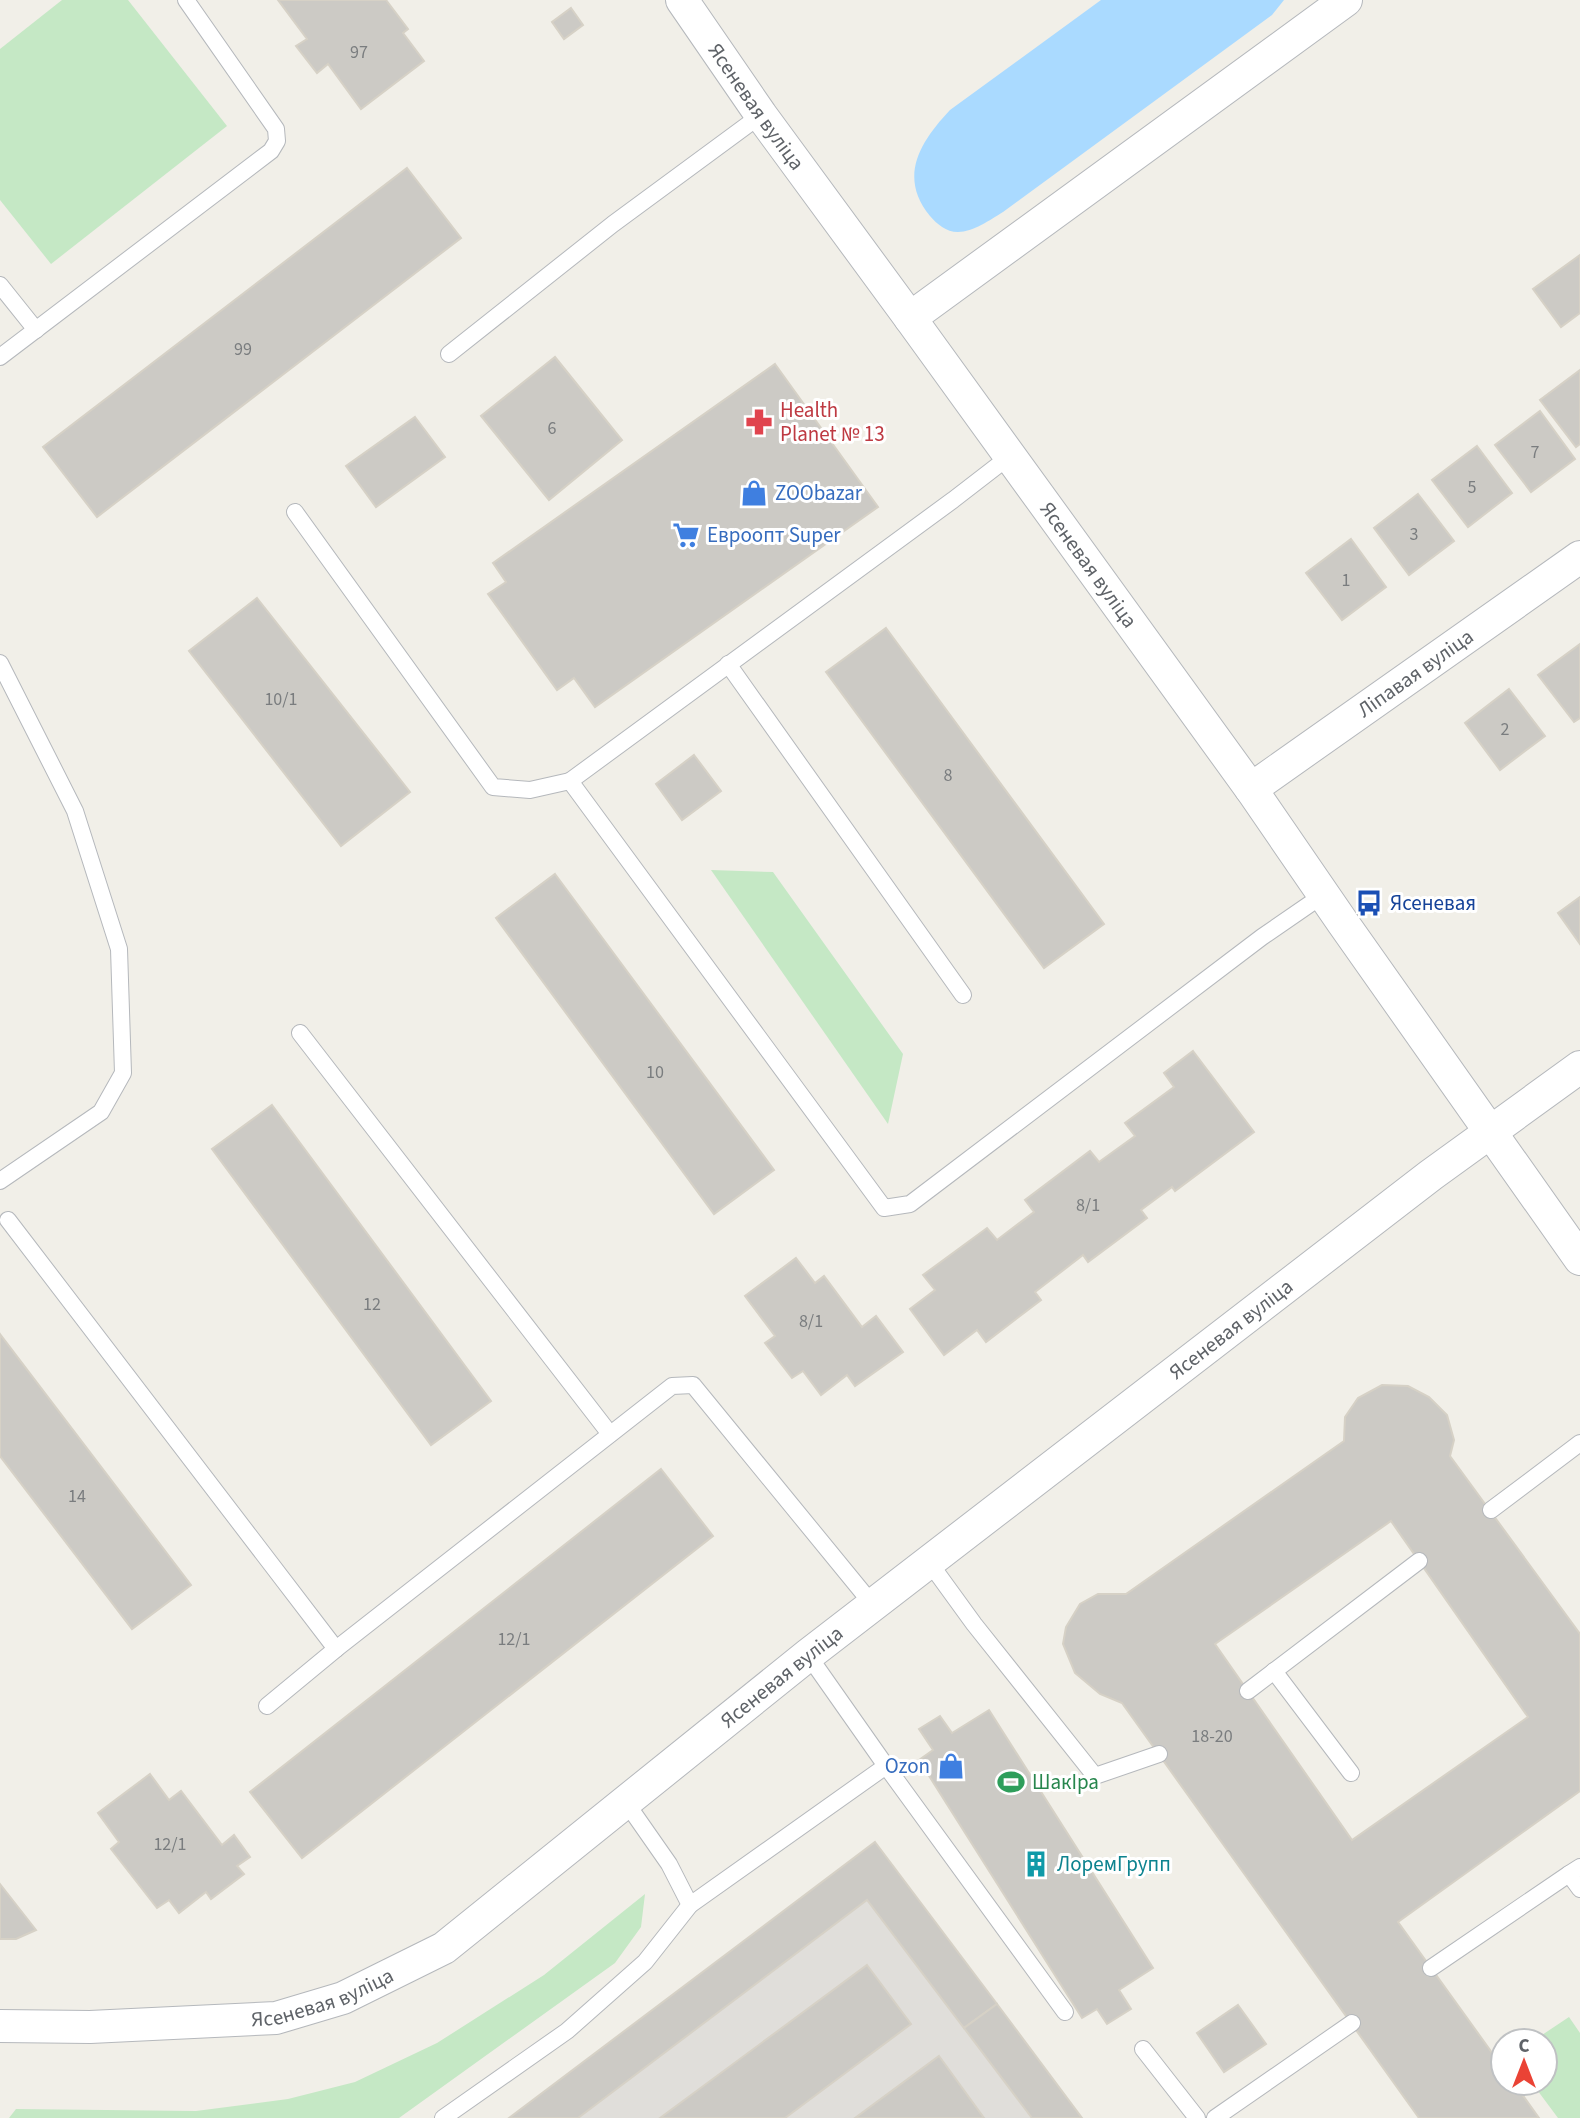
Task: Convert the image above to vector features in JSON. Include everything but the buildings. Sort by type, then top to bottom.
[{"type":"street","name":"Ясеневая вуліца","points":[[682,0],[761,116],[911,318],[1251,789],[1580,1259]]},
{"type":"street","points":[[911,318],[1346,0]]},
{"type":"street","name":"Ліпавая вуліца","points":[[1251,789],[1580,557]]},
{"type":"street","points":[[1490,1133],[1580,1067]]},
{"type":"street","name":"Ясеневая вуліца","points":[[0,2026],[90,2028],[276,2018],[343,1998],[444,1948],[808,1655],[1431,1175],[1490,1133]]},
{"type":"lane","points":[[0,357],[271,151],[277,141],[276,129],[186,0]]},
{"type":"lane","points":[[449,354],[613,224],[761,116]]},
{"type":"lane","points":[[0,285],[36,330]]},
{"type":"lane","points":[[295,512],[493,788],[530,790],[570,780],[1010,456]]},
{"type":"lane","points":[[0,663],[75,811],[119,949],[123,1073],[101,1112],[0,1181]]},
{"type":"lane","points":[[728,664],[963,995]]},
{"type":"lane","points":[[570,780],[884,1208],[910,1204],[1262,937],[1323,895]]},
{"type":"lane","points":[[300,1033],[610,1434]]},
{"type":"lane","points":[[8,1220],[336,1649]]},
{"type":"lane","points":[[267,1706],[672,1386],[693,1385],[873,1605]]},
{"type":"lane","points":[[1491,1510],[1580,1443]]},
{"type":"lane","points":[[929,1562],[974,1624],[1095,1776],[1159,1754]]},
{"type":"lane","points":[[1248,1691],[1419,1562]]},
{"type":"lane","points":[[808,1655],[1065,2012]]},
{"type":"lane","points":[[1274,1671],[1351,1773]]},
{"type":"lane","points":[[443,2118],[567,2031],[645,1962],[690,1905],[886,1766]]},
{"type":"lane","points":[[625,1801],[669,1864],[690,1905]]},
{"type":"lane","points":[[1431,1968],[1575,1870],[1580,1889]]},
{"type":"lane","points":[[1215,2118],[1352,2023]]},
{"type":"lane","points":[[1143,2049],[1197,2118]]},
{"type":"shaded area","points":[[875,1842],[1082,2118],[509,2118]]},
{"type":"green space","points":[[62,0],[128,0],[227,126],[51,264],[0,200],[0,49]]},
{"type":"green space","points":[[711,870],[773,872],[903,1054],[888,1124]]},
{"type":"green space","points":[[645,1894],[641,1927],[615,1963],[399,2118],[9,2118],[16,2109],[196,2111],[288,2099],[355,2082],[437,2043],[544,1975]]},
{"type":"green space","points":[[1569,2017],[1580,2033],[1580,2118],[1558,2118],[1542,2097],[1559,2097],[1559,2027],[1554,2027]]},
{"type":"water","points":[[1101,0],[1284,0],[1272,15],[1003,212],[970,230],[954,232],[942,227],[920,202],[914,174],[922,147],[939,122],[950,110]]},
{"type":"place","name":"Health Planet № 13","points":[[759,422]]},
{"type":"place","name":"ZOObazar","points":[[754,493]]},
{"type":"place","name":"Евроопт Super","points":[[686,535]]},
{"type":"place","name":"Ясеневая","points":[[1369,903]]},
{"type":"place","name":"Ozon","points":[[951,1766]]},
{"type":"place","name":"ШакІра","points":[[1011,1782]]},
{"type":"place","name":"ЛоремГрупп","points":[[1036,1864]]}]
